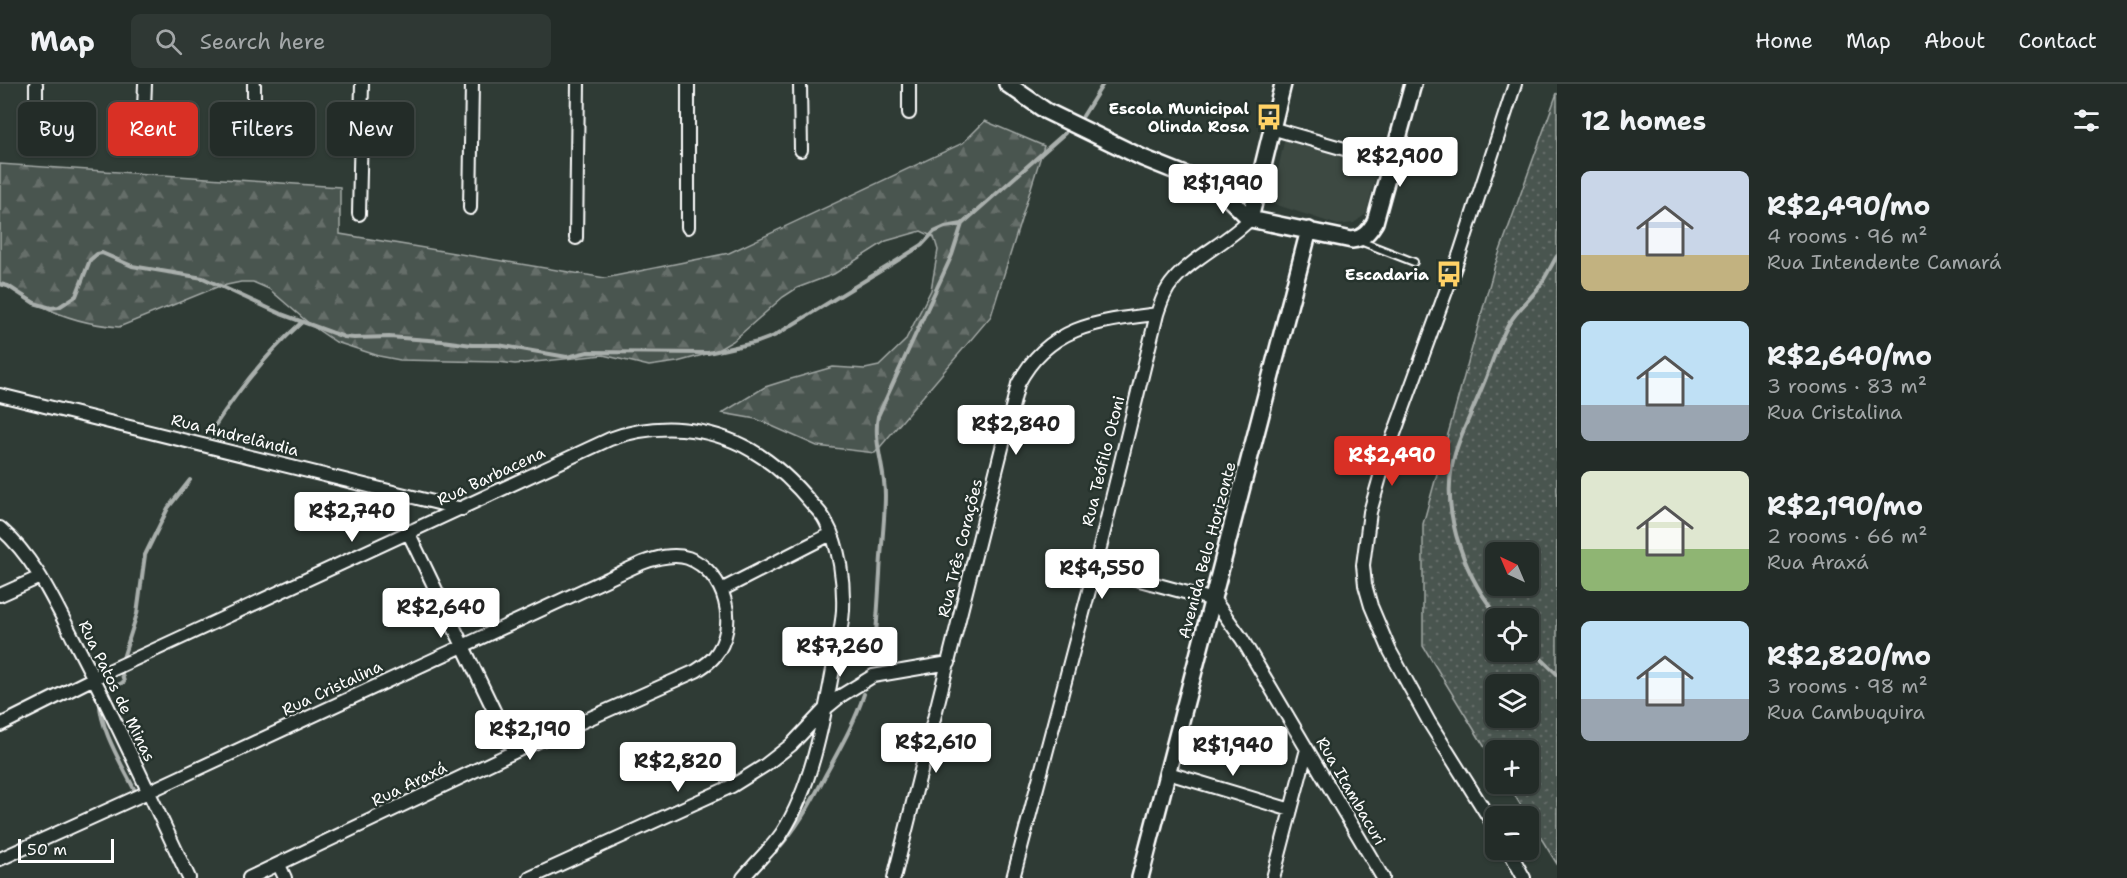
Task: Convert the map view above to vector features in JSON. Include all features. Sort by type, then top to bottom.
[{"type":"street","points":[[36,84],[36,102]]},
{"type":"street","points":[[144,84],[144,102]]},
{"type":"street","points":[[254,84],[254,102]]},
{"type":"street","points":[[359,214],[362,84]]},
{"type":"street","points":[[470,208],[472,84]]},
{"type":"street","points":[[576,238],[578,84]]},
{"type":"street","points":[[688,84],[688,226]]},
{"type":"street","points":[[800,84],[801,150]]},
{"type":"street","points":[[909,84],[909,113]]},
{"type":"street","points":[[1007,84],[1046,111],[1143,158],[1218,188],[1257,189]]},
{"type":"street","points":[[1250,219],[1283,84]]},
{"type":"street","points":[[1218,188],[1250,219],[1352,239],[1367,233],[1375,222],[1413,84]]},
{"type":"street","points":[[1485,811],[1429,722],[1390,651],[1371,606],[1365,585],[1364,565],[1370,512],[1386,456],[1460,253],[1515,84]]},
{"type":"street","points":[[1271,128],[1390,162]]},
{"type":"street","points":[[1257,189],[1262,209],[1278,224]]},
{"type":"street","name":"Rua Teófilo Otoni","points":[[1013,878],[1164,294],[1179,275],[1250,219]]},
{"type":"street","name":"Avenida Belo Horizonte","points":[[1140,878],[1309,230]]},
{"type":"street","name":"Rua Três Corações","points":[[894,878],[1018,384],[1024,371],[1042,351],[1077,329],[1094,323],[1157,314]]},
{"type":"street","name":"Rua Andrelândia","points":[[0,395],[462,509]]},
{"type":"street","name":"Rua Barbacena","points":[[0,725],[94,678],[621,435],[654,428],[677,429],[735,441],[761,456],[797,486],[826,521],[839,562],[843,612],[816,751],[798,802],[781,834],[754,864]]},
{"type":"street","name":"Rua Patos de Minas","points":[[0,528],[14,540],[40,577],[94,678],[189,878]]},
{"type":"street","points":[[409,534],[514,752]]},
{"type":"street","points":[[721,590],[831,534]]},
{"type":"street","name":"Rua Cristalina","points":[[0,859],[625,570],[657,558],[672,556],[686,558],[699,564],[713,577],[721,590]]},
{"type":"street","points":[[1095,568],[1214,600]]},
{"type":"street","points":[[0,595],[40,577]]},
{"type":"street","name":"Rua Araxá","points":[[249,878],[514,752],[706,665],[723,643],[727,625],[728,610],[721,590]]},
{"type":"street","name":"Rua Itambacuri","points":[[1214,600],[1242,639],[1383,878]]},
{"type":"street","points":[[530,878],[732,786],[764,766],[791,745],[842,694],[873,676],[949,663]]},
{"type":"street","points":[[1273,878],[1307,749]]},
{"type":"street","points":[[1168,773],[1291,810]]},
{"type":"street","points":[[1514,860],[1524,878]]},
{"type":"street","points":[[738,878],[754,864]]},
{"type":"street","points":[[743,878],[754,864]]},
{"type":"street","points":[[279,865],[285,878]]},
{"type":"lane","points":[[1352,239],[1414,262]]},
{"type":"shaded area","points":[[1285,137],[1379,163],[1366,214],[1354,223],[1338,225],[1271,203]]},
{"type":"green space","points":[[1557,93],[1557,864],[1539,835],[1539,806],[1521,806],[1514,794],[1539,794],[1539,740],[1485,740],[1485,748],[1423,646],[1423,524],[1495,265]]},
{"type":"green space","points":[[985,121],[1044,146],[991,316],[875,453],[817,446],[756,419],[722,413],[765,387],[784,381],[833,367],[865,369],[879,366],[905,341],[931,290],[938,250],[934,237],[921,231],[886,241],[834,274],[797,288],[783,297],[733,341],[714,352],[677,362],[649,366],[603,355],[515,364],[400,360],[379,356],[336,342],[312,326],[269,289],[253,282],[217,287],[119,327],[90,323],[60,314],[17,291],[0,285],[0,164],[340,187],[340,234],[605,278],[729,253],[963,143]]},
{"type":"waterway","points":[[1083,116],[1103,84]]},
{"type":"waterway","points":[[0,284],[8,286],[34,303],[51,308],[59,307],[76,296],[90,260],[102,253],[132,266],[203,278],[281,314],[344,337],[389,337],[472,345],[498,345],[567,357],[588,352],[708,353],[758,342],[774,336],[922,245],[934,232],[962,224],[1065,133]]},
{"type":"waterway","points":[[873,662],[885,505],[877,436],[878,416],[952,255],[962,224]]},
{"type":"waterway","points":[[1492,608],[1477,586],[1468,567],[1454,527],[1450,486],[1452,466],[1461,437],[1505,330],[1539,287],[1557,256]]},
{"type":"waterway","points":[[212,430],[253,373],[302,322]]},
{"type":"waterway","points":[[123,658],[137,614],[145,555],[168,508],[190,480]]},
{"type":"waterway","points":[[1539,657],[1557,674]]},
{"type":"waterway","points":[[104,691],[124,682],[121,670]]},
{"type":"waterway","points":[[775,852],[797,825],[809,805],[847,735],[864,694]]},
{"type":"waterway","points":[[100,699],[100,710],[107,734],[136,793]]},
{"type":"place","name":"Escola Municipal Olinda Rosa","points":[[1269,117]]},
{"type":"place","name":"Escadaria","points":[[1449,274]]}]
